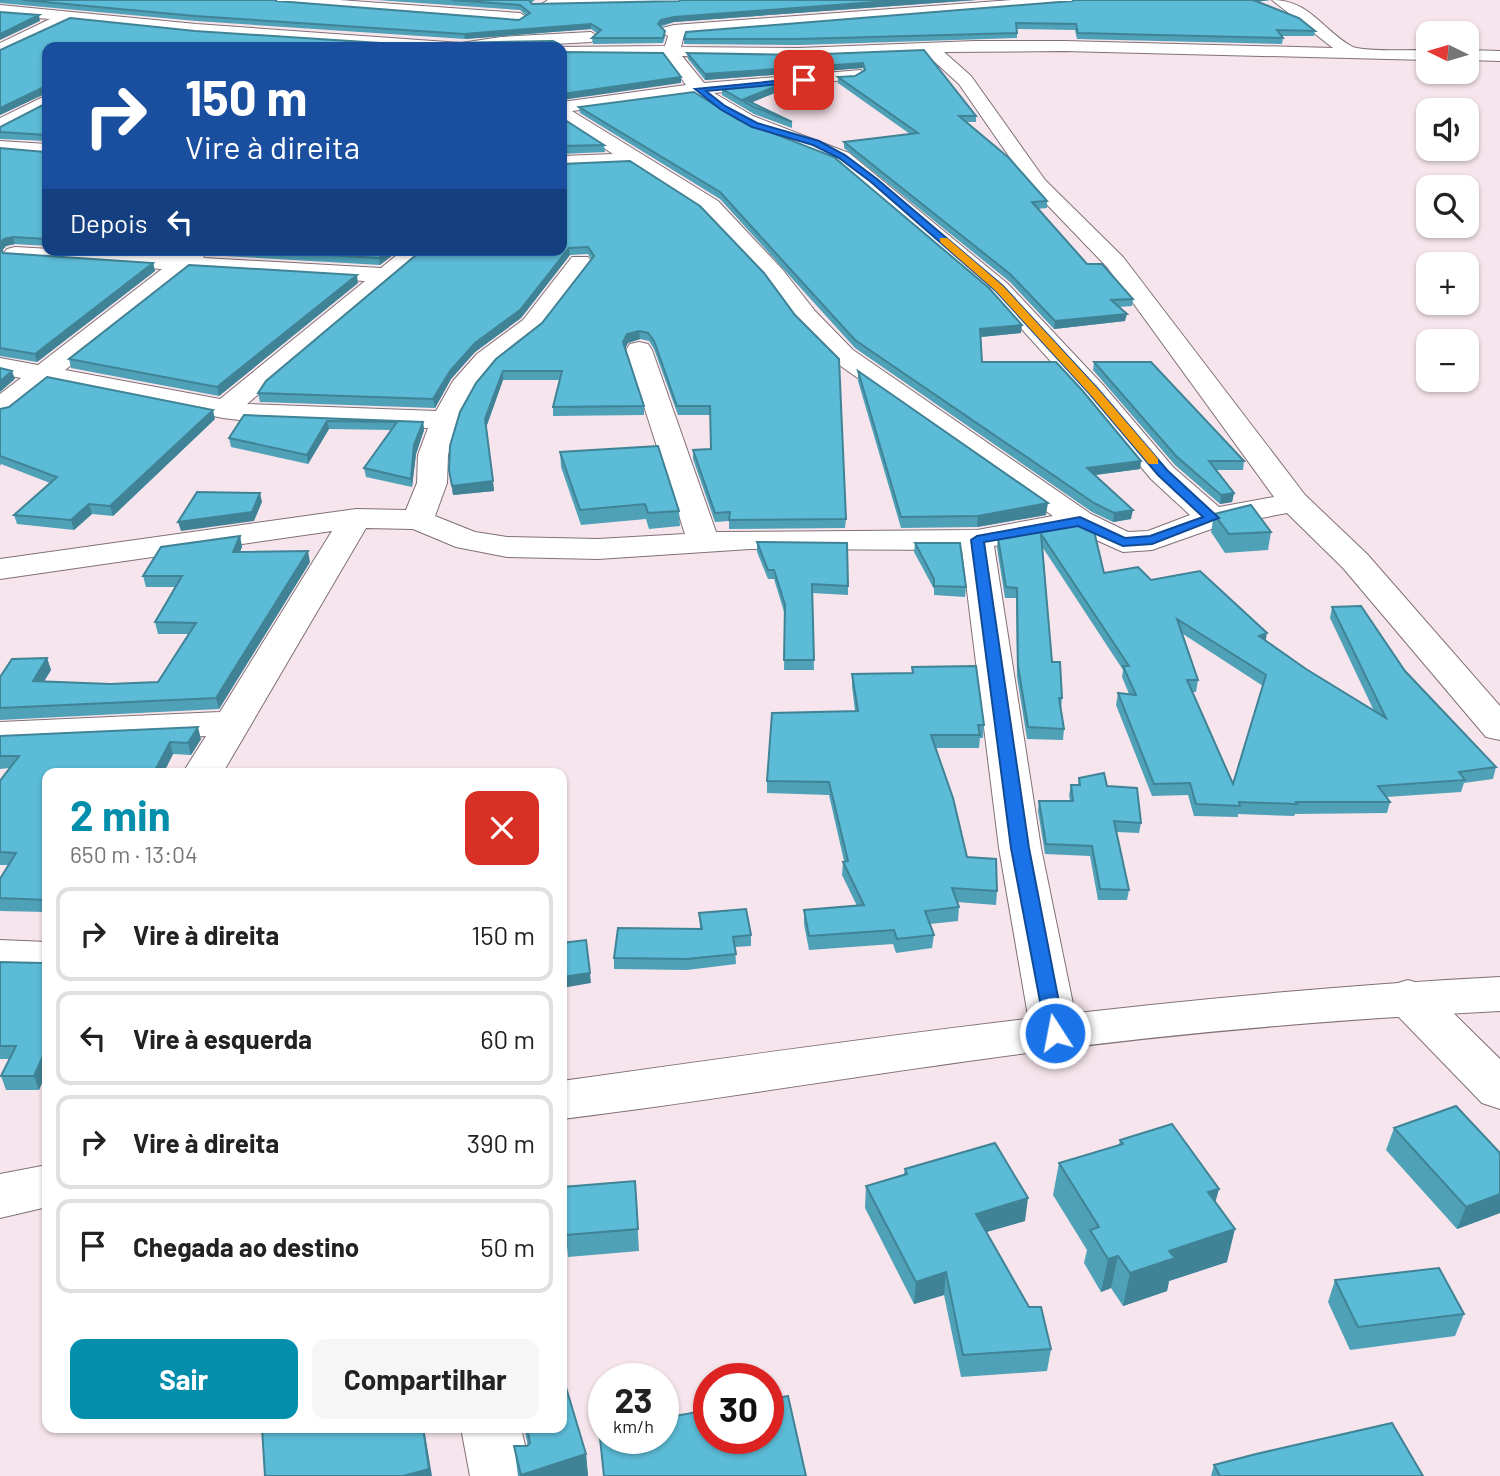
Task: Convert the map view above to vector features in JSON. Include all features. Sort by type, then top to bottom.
[{"type":"street","points":[[278,0],[357,3],[520,18]]},
{"type":"street","points":[[503,42],[520,18],[542,3],[678,0]]},
{"type":"street","points":[[854,0],[880,32],[935,60],[965,80],[1038,184],[1115,262],[1294,502],[1355,561],[1385,599],[1485,708],[1500,729]]},
{"type":"street","points":[[666,38],[799,53],[880,32],[1020,2],[1071,0]]},
{"type":"street","points":[[1279,0],[1314,23],[1351,55]]},
{"type":"street","points":[[0,10],[311,42]]},
{"type":"street","points":[[0,49],[69,17]]},
{"type":"street","points":[[168,42],[196,29]]},
{"type":"street","points":[[567,49],[666,38],[880,32]]},
{"type":"street","points":[[537,42],[632,34]]},
{"type":"street","points":[[666,38],[681,70],[722,108],[754,125],[816,143],[842,157],[874,180],[999,289],[1093,391],[1162,473],[1212,518]]},
{"type":"street","points":[[935,60],[1064,46],[1416,55]]},
{"type":"street","points":[[1479,55],[1500,56]]},
{"type":"street","points":[[567,106],[699,89],[878,71]]},
{"type":"street","points":[[10,101],[42,101]]},
{"type":"street","points":[[0,126],[42,103]]},
{"type":"street","points":[[567,116],[710,206],[774,274],[806,316],[844,356],[1080,521],[1123,542],[1152,540],[1212,518],[1294,502]]},
{"type":"street","points":[[0,147],[42,150]]},
{"type":"street","points":[[567,162],[632,159]]},
{"type":"street","points":[[7,258],[42,235]]},
{"type":"street","points":[[223,410],[410,256]]},
{"type":"street","points":[[7,258],[193,257],[388,275]]},
{"type":"street","points":[[0,408],[193,257]]},
{"type":"street","points":[[418,520],[432,483],[433,455],[444,420],[463,387],[486,360],[532,325],[580,262]]},
{"type":"street","points":[[639,350],[703,541]]},
{"type":"street","points":[[0,366],[223,410],[335,418],[444,420]]},
{"type":"street","points":[[0,569],[356,518],[418,520],[467,540],[507,547],[598,548],[703,541],[977,540],[1080,521]]},
{"type":"street","points":[[206,768],[356,518]]},
{"type":"street","points":[[977,540],[1020,848],[1055,1033]]},
{"type":"street","points":[[0,734],[233,723]]},
{"type":"street","points":[[0,956],[42,958]]},
{"type":"street","points":[[567,1099],[1197,1014],[1408,997],[1500,994]]},
{"type":"street","points":[[1408,997],[1500,1090]]},
{"type":"street","points":[[492,1433],[501,1476]]},
{"type":"building","points":[[23,0],[275,0],[519,20],[530,13],[520,5],[452,0],[529,0],[532,4],[681,0],[902,0],[674,17],[661,20],[658,24],[665,31],[663,38],[592,38],[601,30],[591,24],[464,34],[195,16]]},
{"type":"building","points":[[1074,0],[1253,0],[1299,18],[1315,31],[1277,30],[1283,38],[1078,33],[1076,24],[1016,23],[1017,33],[684,39],[686,32]]},
{"type":"building","points":[[0,12],[39,15],[0,34]]},
{"type":"building","points":[[70,18],[195,31],[365,42],[42,42],[42,88],[0,108],[0,50]]},
{"type":"building","points":[[924,50],[976,116],[959,116],[1009,158],[1047,201],[1032,202],[1087,264],[1102,264],[1133,299],[1111,300],[1127,314],[1055,321],[1010,274],[844,142],[918,133],[838,77],[855,76],[865,70],[863,63],[705,74],[687,53],[799,55]]},
{"type":"building","points":[[567,52],[663,53],[681,77],[567,93]]},
{"type":"building","points":[[787,82],[744,99],[792,122],[754,107],[722,89]]},
{"type":"building","points":[[694,92],[739,120],[834,157],[989,288],[1022,325],[980,329],[982,362],[1056,362],[1141,461],[1087,468],[1133,510],[1114,513],[1094,503],[855,340],[720,192],[579,107]]},
{"type":"building","points":[[42,106],[42,135],[0,132],[0,127]]},
{"type":"building","points":[[567,121],[604,145],[567,146]]},
{"type":"building","points":[[0,148],[42,152],[42,239],[13,237],[0,243]]},
{"type":"building","points":[[630,161],[700,206],[764,273],[795,315],[839,359],[846,519],[729,520],[730,512],[715,513],[693,450],[711,449],[710,406],[677,406],[654,341],[648,333],[639,331],[627,334],[623,342],[644,406],[553,407],[562,371],[503,371],[485,419],[493,481],[452,486],[449,470],[450,446],[460,412],[476,383],[496,359],[542,323],[594,256],[588,247],[569,248],[567,251],[567,164]]},
{"type":"building","points":[[0,247],[3,253],[153,263],[35,354],[0,348]]},
{"type":"building","points":[[346,256],[381,256],[379,258]]},
{"type":"building","points":[[415,256],[563,256],[520,310],[475,343],[450,371],[433,399],[258,393],[266,381]]},
{"type":"building","points":[[189,265],[357,275],[217,387],[69,359]]},
{"type":"building","points":[[1094,362],[1151,362],[1244,461],[1209,461],[1234,493],[1221,495],[1176,456]]},
{"type":"building","points":[[0,368],[12,371],[0,381]]},
{"type":"building","points":[[858,371],[1048,503],[978,516],[901,517]]},
{"type":"building","points":[[47,377],[213,410],[110,506],[89,504],[71,520],[14,515],[57,477],[0,456],[0,409],[9,407]]},
{"type":"building","points":[[244,415],[423,422],[414,445],[411,479],[364,468],[397,422],[327,421],[307,455],[229,438]]},
{"type":"building","points":[[658,446],[679,511],[648,513],[645,504],[580,510],[560,452]]},
{"type":"building","points":[[197,492],[260,493],[252,512],[178,522]]},
{"type":"building","points":[[1251,505],[1271,532],[1229,534],[1214,514]]},
{"type":"building","points":[[1077,523],[1094,531],[1104,573],[1138,567],[1151,580],[1200,571],[1267,633],[1259,636],[1306,669],[1386,718],[1332,607],[1361,606],[1405,671],[1496,767],[1459,772],[1465,780],[1378,786],[1390,802],[1239,802],[1240,806],[1196,804],[1190,783],[1154,784],[1118,693],[1136,695],[1123,666],[1129,666],[1041,534],[1052,662],[1060,662],[1062,698],[1059,698],[1064,729],[1028,727],[1018,666],[1017,588],[1006,587],[998,538]],"holes":[[[1177,619],[1266,675],[1233,784],[1187,680],[1198,680]]]},
{"type":"building","points":[[240,536],[233,552],[308,551],[216,698],[0,708],[0,677],[12,659],[47,658],[33,681],[110,684],[158,682],[196,623],[155,622],[182,576],[143,576],[161,547]]},
{"type":"building","points":[[757,542],[847,543],[848,586],[812,584],[814,660],[784,660],[785,605],[774,570],[768,570]]},
{"type":"building","points":[[915,543],[960,543],[966,587],[934,586],[934,579]]},
{"type":"building","points":[[976,666],[984,725],[978,725],[980,735],[931,735],[953,798],[967,857],[996,859],[997,891],[952,888],[959,907],[925,911],[934,935],[897,939],[894,930],[809,936],[804,910],[864,905],[843,862],[848,861],[829,782],[767,781],[772,713],[858,711],[852,674],[913,673],[912,667]]},
{"type":"building","points":[[198,727],[188,743],[170,742],[156,768],[42,768],[42,900],[0,898],[0,879],[16,853],[0,852],[0,781],[19,756],[0,756],[0,736]]},
{"type":"building","points":[[1104,773],[1107,786],[1137,788],[1141,823],[1114,821],[1129,890],[1100,889],[1092,846],[1046,844],[1039,801],[1073,801],[1071,785],[1080,785],[1079,778]]},
{"type":"building","points":[[746,909],[751,935],[733,937],[736,954],[687,959],[614,958],[618,928],[702,929],[699,913]]},
{"type":"building","points":[[586,940],[590,973],[567,976],[567,942]]},
{"type":"building","points":[[0,962],[42,963],[42,1058],[34,1076],[1,1076],[16,1046],[0,1046]]},
{"type":"building","points":[[1456,1106],[1500,1153],[1500,1194],[1466,1207],[1394,1128]]},
{"type":"building","points":[[1172,1124],[1219,1189],[1208,1192],[1235,1229],[1169,1251],[1175,1258],[1130,1273],[1118,1256],[1108,1259],[1090,1230],[1099,1227],[1059,1163],[1123,1144],[1120,1140]]},
{"type":"building","points":[[995,1143],[1028,1198],[976,1214],[1029,1307],[1041,1307],[1051,1349],[963,1355],[946,1272],[916,1282],[866,1186],[907,1174],[905,1169]]},
{"type":"building","points":[[635,1181],[638,1229],[567,1235],[567,1187]]},
{"type":"building","points":[[1439,1268],[1464,1314],[1358,1327],[1335,1280]]},
{"type":"building","points":[[567,1391],[586,1454],[521,1475],[514,1446],[527,1446],[530,1443],[528,1433],[567,1433]]},
{"type":"building","points":[[788,1396],[806,1476],[604,1476],[602,1454],[679,1454],[679,1415],[693,1413],[693,1454],[784,1454],[784,1397]]},
{"type":"building","points":[[1392,1423],[1423,1476],[1220,1476],[1214,1465],[1256,1454]]},
{"type":"building","points":[[262,1433],[424,1433],[429,1469],[403,1476],[265,1476]]},
{"type":"slow traffic","points":[[943,240],[999,289],[1093,391],[1153,462]]},
{"type":"route","points":[[804,80],[699,89],[722,108],[754,125],[816,143],[842,157],[874,180],[999,289],[1093,391],[1162,473],[1212,518],[1152,540],[1123,542],[1080,521],[977,540],[1020,848],[1055,1033]]}]
